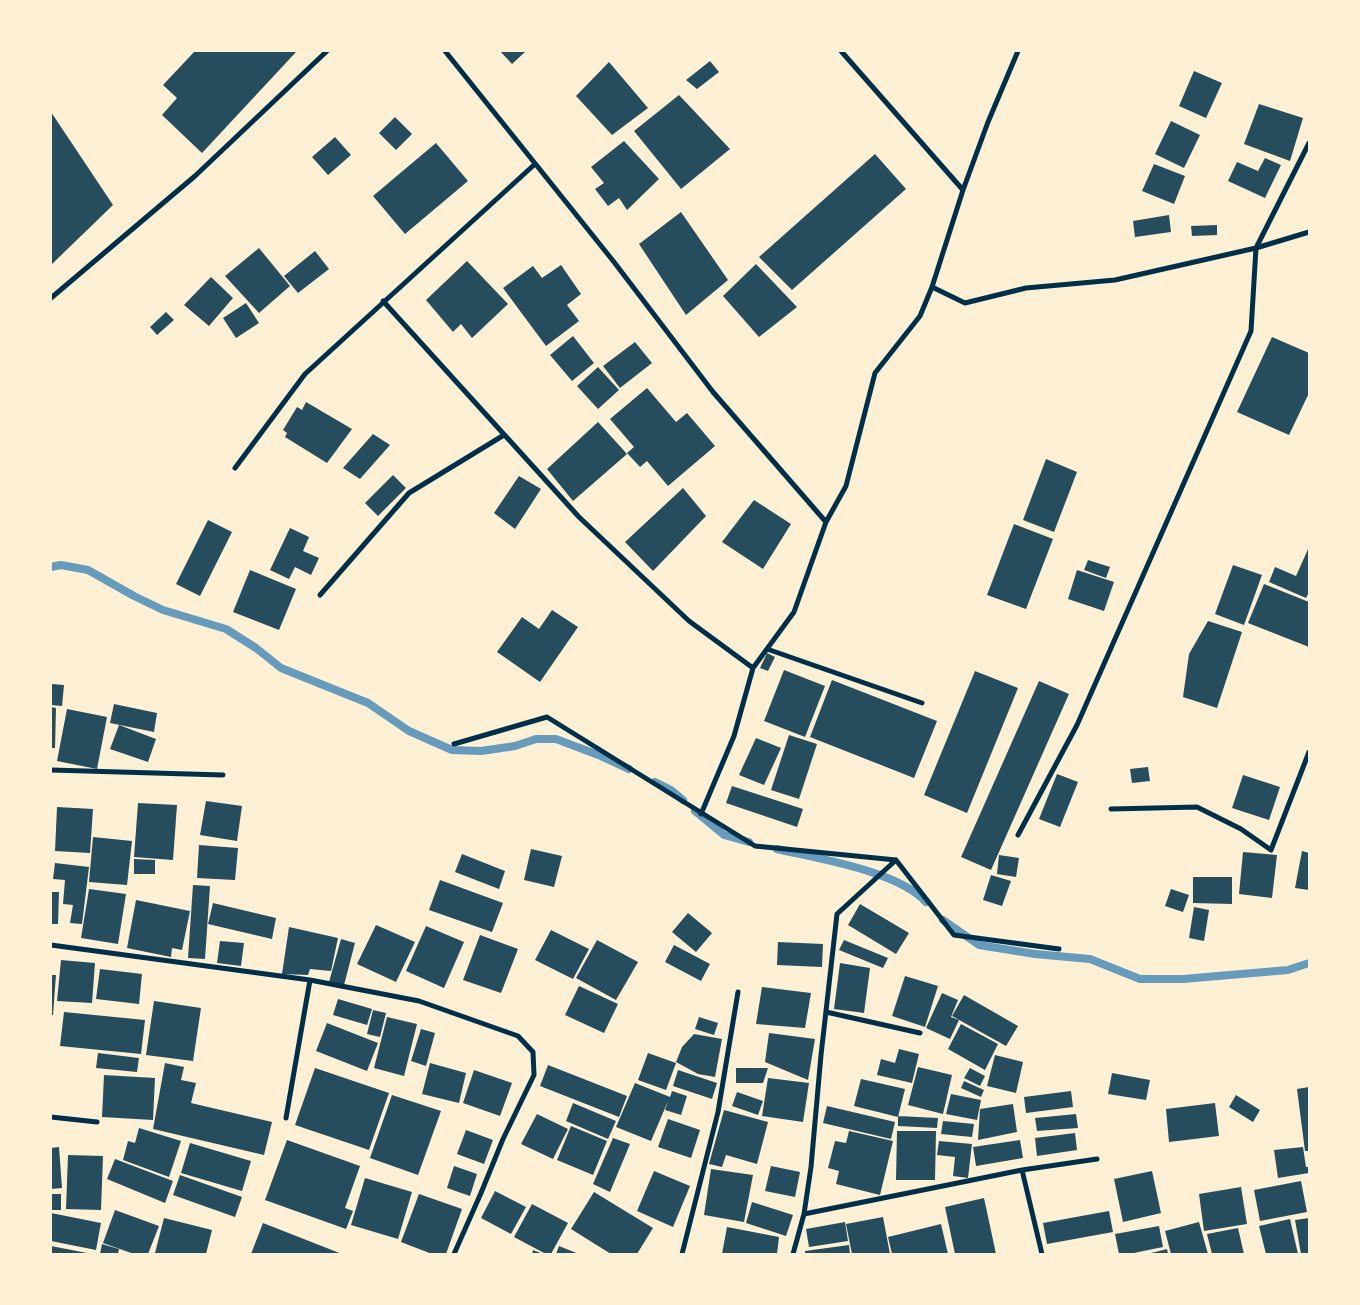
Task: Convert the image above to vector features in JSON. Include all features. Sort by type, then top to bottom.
[{"type":"street","points":[[51,298],[195,176],[327,51]]},
{"type":"street","points":[[445,51],[614,262],[713,392],[826,522]]},
{"type":"street","points":[[841,51],[963,190]]},
{"type":"street","points":[[701,814],[734,736],[753,668],[794,612],[826,522],[846,486],[875,374],[920,316],[932,287],[963,190],[988,122],[1018,51]]},
{"type":"street","points":[[1018,835],[1077,725],[1251,331],[1256,248],[1309,144]]},
{"type":"street","points":[[235,468],[305,374],[383,301],[536,164]]},
{"type":"street","points":[[932,287],[965,303],[1026,288],[1115,280],[1256,248],[1309,232]]},
{"type":"street","points":[[383,301],[579,517],[689,621],[753,668]]},
{"type":"street","points":[[320,595],[409,493],[504,434]]},
{"type":"street","points":[[767,648],[922,703]]},
{"type":"street","points":[[454,744],[547,717],[755,846],[896,860],[954,935],[1059,949]]},
{"type":"street","points":[[1111,809],[1197,807],[1241,829],[1271,850],[1309,752]]},
{"type":"street","points":[[51,770],[223,775]]},
{"type":"street","points":[[793,1254],[804,1214],[812,1168],[837,914],[896,860]]},
{"type":"street","points":[[51,944],[310,980],[419,1001],[518,1036],[533,1052],[534,1075],[503,1139],[454,1254]]},
{"type":"street","points":[[286,1118],[310,980]]},
{"type":"street","points":[[682,1254],[718,1112],[738,992]]},
{"type":"street","points":[[826,1012],[920,1033]]},
{"type":"street","points":[[51,1117],[97,1122]]},
{"type":"street","points":[[804,1214],[1022,1170],[1097,1159]]},
{"type":"street","points":[[1022,1170],[1042,1254]]},
{"type":"building","points":[[195,51],[297,51],[202,153],[162,115],[177,98],[163,85]]},
{"type":"building","points":[[500,51],[526,51],[512,64]]},
{"type":"building","points":[[710,61],[719,72],[697,89],[686,80]]},
{"type":"building","points":[[609,62],[648,108],[612,135],[576,96]]},
{"type":"building","points":[[1194,71],[1222,83],[1206,118],[1179,106]]},
{"type":"building","points":[[679,95],[730,149],[681,189],[634,131]]},
{"type":"building","points":[[1259,104],[1303,118],[1290,161],[1244,144]]},
{"type":"building","points":[[51,112],[113,205],[51,265]]},
{"type":"building","points":[[395,117],[412,134],[396,150],[379,133]]},
{"type":"building","points":[[1171,121],[1200,135],[1184,168],[1155,154]]},
{"type":"building","points":[[335,137],[351,155],[328,175],[312,157]]},
{"type":"building","points":[[624,141],[659,179],[627,210],[619,198],[608,206],[595,189],[604,183],[591,167]]},
{"type":"building","points":[[436,143],[468,181],[405,234],[373,196]]},
{"type":"building","points":[[875,154],[906,189],[792,290],[759,257]]},
{"type":"building","points":[[1265,158],[1281,165],[1265,198],[1228,181],[1237,162],[1258,171]]},
{"type":"building","points":[[1154,164],[1185,176],[1174,204],[1142,191]]},
{"type":"building","points":[[681,212],[728,280],[686,315],[639,244]]},
{"type":"building","points":[[1169,215],[1171,232],[1135,237],[1133,221]]},
{"type":"building","points":[[1217,225],[1217,235],[1192,236],[1191,226]]},
{"type":"building","points":[[259,248],[290,286],[259,313],[225,276]]},
{"type":"building","points":[[315,251],[329,269],[298,293],[284,276]]},
{"type":"building","points":[[467,261],[508,304],[472,338],[461,324],[453,332],[426,300]]},
{"type":"building","points":[[756,264],[797,307],[759,337],[723,296]]},
{"type":"building","points":[[561,265],[581,294],[567,305],[579,321],[546,346],[503,288],[533,266],[542,278]]},
{"type":"building","points":[[211,277],[233,298],[209,326],[184,305]]},
{"type":"building","points":[[246,303],[259,323],[236,338],[223,318]]},
{"type":"building","points":[[166,312],[174,320],[157,335],[150,327]]},
{"type":"building","points":[[573,336],[594,363],[572,381],[550,355]]},
{"type":"building","points":[[1272,337],[1309,353],[1309,393],[1289,435],[1237,412]]},
{"type":"building","points":[[635,342],[652,363],[620,388],[603,366]]},
{"type":"building","points":[[598,367],[619,390],[598,409],[577,386]]},
{"type":"building","points":[[647,388],[676,422],[687,413],[715,446],[668,486],[647,461],[640,467],[627,453],[634,447],[610,419]]},
{"type":"building","points":[[306,402],[352,429],[327,463],[285,437],[287,433],[283,430],[297,407],[302,410]]},
{"type":"building","points":[[598,422],[627,454],[573,501],[547,469]]},
{"type":"building","points":[[373,434],[390,445],[360,479],[343,468]]},
{"type":"building","points":[[1046,459],[1077,472],[1054,532],[1023,520]]},
{"type":"building","points":[[393,475],[406,488],[378,516],[365,503]]},
{"type":"building","points":[[519,476],[541,489],[515,529],[494,513]]},
{"type":"building","points":[[683,488],[706,516],[653,571],[625,542]]},
{"type":"building","points":[[754,500],[791,524],[763,569],[722,542]]},
{"type":"building","points":[[208,520],[232,532],[200,596],[176,584]]},
{"type":"building","points":[[1014,524],[1053,539],[1026,609],[987,595]]},
{"type":"building","points":[[290,528],[309,537],[303,551],[319,558],[311,575],[295,567],[289,579],[270,570]]},
{"type":"building","points":[[1309,547],[1309,592],[1306,598],[1269,582],[1275,567],[1296,576]]},
{"type":"building","points":[[1088,560],[1110,567],[1106,578],[1084,570]]},
{"type":"building","points":[[1233,565],[1262,575],[1244,625],[1215,614]]},
{"type":"building","points":[[250,570],[296,589],[279,630],[233,612]]},
{"type":"building","points":[[1077,570],[1114,582],[1104,611],[1068,599]]},
{"type":"building","points":[[1264,584],[1309,602],[1309,647],[1248,623]]},
{"type":"building","points":[[552,610],[578,627],[540,682],[497,652],[522,617],[539,629]]},
{"type":"building","points":[[1208,621],[1242,632],[1217,708],[1183,697],[1189,654]]},
{"type":"building","points":[[767,653],[775,657],[768,671],[760,668]]},
{"type":"building","points":[[784,670],[825,686],[805,737],[764,721]]},
{"type":"building","points":[[975,671],[1018,688],[967,813],[924,795]]},
{"type":"building","points":[[832,680],[937,721],[914,778],[810,737]]},
{"type":"building","points":[[1039,681],[1069,694],[991,870],[961,857]]},
{"type":"building","points":[[51,684],[64,685],[62,706],[51,705]]},
{"type":"building","points":[[114,704],[157,713],[154,732],[110,723]]},
{"type":"building","points":[[51,707],[56,708],[55,748],[51,748]]},
{"type":"building","points":[[67,709],[107,717],[97,769],[57,761]]},
{"type":"building","points":[[119,725],[156,739],[148,762],[110,749]]},
{"type":"building","points":[[789,735],[817,744],[799,799],[771,790]]},
{"type":"building","points":[[756,738],[781,748],[764,785],[739,775]]},
{"type":"building","points":[[1148,767],[1150,781],[1132,783],[1130,769]]},
{"type":"building","points":[[1057,774],[1078,782],[1060,827],[1039,819]]},
{"type":"building","points":[[1243,775],[1280,787],[1269,820],[1232,808]]},
{"type":"building","points":[[732,786],[803,809],[797,827],[726,803]]},
{"type":"building","points":[[206,801],[242,806],[237,841],[200,835]]},
{"type":"building","points":[[138,803],[177,805],[173,860],[134,857]]},
{"type":"building","points":[[57,807],[93,809],[90,853],[55,851]]},
{"type":"building","points":[[93,837],[132,841],[127,885],[89,882]]},
{"type":"building","points":[[199,845],[238,848],[235,880],[197,878]]},
{"type":"building","points":[[531,849],[562,856],[554,887],[524,880]]},
{"type":"building","points":[[1302,851],[1309,853],[1309,890],[1295,888]]},
{"type":"building","points":[[1243,852],[1277,855],[1272,898],[1239,894]]},
{"type":"building","points":[[462,854],[505,871],[499,889],[455,872]]},
{"type":"building","points":[[999,855],[1019,858],[1016,877],[997,874]]},
{"type":"building","points":[[134,859],[155,860],[155,874],[134,874]]},
{"type":"building","points":[[55,863],[89,867],[82,924],[70,923],[73,905],[63,904],[65,880],[53,879]]},
{"type":"building","points":[[991,875],[1011,881],[1002,906],[983,900]]},
{"type":"building","points":[[1193,877],[1232,877],[1232,904],[1193,903]]},
{"type":"building","points":[[440,880],[503,903],[492,932],[429,910]]},
{"type":"building","points":[[193,885],[210,886],[205,959],[188,958]]},
{"type":"building","points":[[89,889],[126,894],[118,944],[81,938]]},
{"type":"building","points":[[1171,889],[1189,895],[1183,912],[1165,906]]},
{"type":"building","points":[[51,892],[59,892],[58,924],[51,924]]},
{"type":"building","points":[[136,900],[190,911],[182,950],[172,948],[171,957],[127,948]]},
{"type":"building","points":[[213,903],[276,918],[272,939],[208,924]]},
{"type":"building","points":[[860,904],[909,933],[896,954],[848,925]]},
{"type":"building","points":[[1194,907],[1209,910],[1204,941],[1189,938]]},
{"type":"building","points":[[688,913],[712,933],[696,952],[672,932]]},
{"type":"building","points":[[376,925],[415,942],[396,982],[357,964]]},
{"type":"building","points":[[426,926],[464,942],[444,988],[406,971]]},
{"type":"building","points":[[289,927],[338,938],[331,971],[310,969],[308,975],[282,974]]},
{"type":"building","points":[[551,930],[589,949],[573,979],[535,960]]},
{"type":"building","points":[[480,935],[518,949],[501,993],[463,980]]},
{"type":"building","points":[[341,939],[355,943],[344,985],[329,982]]},
{"type":"building","points":[[597,940],[638,962],[616,1000],[576,978]]},
{"type":"building","points":[[844,940],[888,958],[883,968],[839,950]]},
{"type":"building","points":[[220,941],[244,943],[241,966],[217,963]]},
{"type":"building","points":[[778,942],[823,944],[822,967],[777,965]]},
{"type":"building","points":[[674,945],[710,964],[701,981],[665,962]]},
{"type":"building","points":[[61,960],[95,963],[92,1003],[57,1001]]},
{"type":"building","points":[[840,963],[870,968],[864,1013],[834,1009]]},
{"type":"building","points":[[100,969],[142,974],[139,1004],[96,999]]},
{"type":"building","points":[[51,975],[56,975],[53,1015],[51,1015]]},
{"type":"building","points":[[905,976],[938,986],[925,1027],[892,1016]]},
{"type":"building","points":[[579,986],[618,1004],[604,1033],[565,1015]]},
{"type":"building","points":[[762,987],[811,993],[805,1028],[756,1024]]},
{"type":"building","points":[[942,993],[958,1000],[951,1017],[959,1020],[950,1039],[926,1028]]},
{"type":"building","points":[[964,995],[1018,1026],[1006,1046],[952,1016]]},
{"type":"building","points":[[338,999],[372,1009],[367,1025],[333,1015]]},
{"type":"building","points":[[154,1001],[201,1008],[193,1061],[146,1055]]},
{"type":"building","points":[[373,1010],[386,1013],[380,1037],[367,1034]]},
{"type":"building","points":[[64,1012],[145,1020],[141,1054],[60,1046]]},
{"type":"building","points":[[387,1017],[417,1024],[404,1076],[374,1068]]},
{"type":"building","points":[[699,1017],[718,1023],[714,1035],[695,1029]]},
{"type":"building","points":[[327,1023],[378,1043],[367,1071],[316,1051]]},
{"type":"building","points":[[961,1024],[998,1044],[985,1070],[948,1049]]},
{"type":"building","points":[[421,1029],[435,1033],[426,1066],[411,1061]]},
{"type":"building","points":[[769,1033],[815,1039],[808,1080],[765,1062]]},
{"type":"building","points":[[694,1034],[722,1039],[715,1077],[698,1074],[676,1062],[682,1047]]},
{"type":"building","points":[[899,1049],[919,1054],[912,1083],[877,1075],[881,1059],[895,1063]]},
{"type":"building","points":[[98,1053],[139,1058],[137,1072],[96,1068]]},
{"type":"building","points":[[648,1053],[676,1063],[666,1090],[638,1080]]},
{"type":"building","points":[[995,1055],[1023,1062],[1016,1093],[987,1086]]},
{"type":"building","points":[[165,1063],[184,1067],[181,1080],[196,1083],[191,1103],[272,1122],[264,1155],[153,1129]]},
{"type":"building","points":[[430,1063],[466,1073],[459,1103],[422,1094]]},
{"type":"building","points":[[548,1065],[627,1096],[619,1117],[540,1086]]},
{"type":"building","points":[[918,1067],[952,1075],[943,1114],[908,1105]]},
{"type":"building","points":[[315,1068],[389,1093],[369,1150],[295,1125]]},
{"type":"building","points":[[736,1068],[768,1068],[763,1083],[736,1083]]},
{"type":"building","points":[[970,1068],[985,1076],[980,1086],[964,1078]]},
{"type":"building","points":[[474,1070],[512,1083],[500,1116],[463,1103]]},
{"type":"building","points":[[678,1070],[717,1083],[712,1099],[673,1086]]},
{"type":"building","points":[[1112,1073],[1150,1080],[1146,1100],[1108,1094]]},
{"type":"building","points":[[104,1075],[155,1078],[153,1120],[102,1117]]},
{"type":"building","points":[[768,1078],[809,1083],[803,1122],[762,1116]]},
{"type":"building","points":[[861,1079],[905,1089],[898,1117],[854,1106]]},
{"type":"building","points":[[964,1081],[984,1090],[981,1097],[961,1088]]},
{"type":"building","points":[[635,1083],[670,1097],[672,1091],[687,1096],[681,1115],[665,1110],[668,1101],[651,1141],[616,1127]]},
{"type":"building","points":[[1309,1087],[1309,1151],[1305,1151],[1297,1089]]},
{"type":"building","points":[[1071,1091],[1073,1107],[1026,1113],[1024,1097]]},
{"type":"building","points":[[737,1092],[763,1101],[758,1115],[732,1106]]},
{"type":"building","points":[[951,1094],[981,1100],[977,1120],[946,1114]]},
{"type":"building","points":[[392,1095],[441,1111],[418,1175],[370,1158]]},
{"type":"building","points":[[1236,1095],[1260,1110],[1253,1122],[1229,1107]]},
{"type":"building","points":[[573,1103],[616,1121],[608,1139],[566,1121]]},
{"type":"building","points":[[1215,1103],[1219,1136],[1169,1142],[1166,1109]]},
{"type":"building","points":[[1013,1104],[1017,1132],[978,1140],[980,1109]]},
{"type":"building","points":[[827,1106],[895,1122],[891,1139],[823,1123]]},
{"type":"building","points":[[724,1110],[768,1122],[757,1164],[726,1155],[722,1167],[709,1164]]},
{"type":"building","points":[[537,1114],[568,1129],[553,1159],[521,1144]]},
{"type":"building","points":[[1076,1114],[1078,1128],[1037,1131],[1035,1118]]},
{"type":"building","points":[[898,1116],[938,1118],[937,1128],[898,1126]]},
{"type":"building","points":[[668,1119],[700,1130],[691,1158],[658,1147]]},
{"type":"building","points":[[943,1121],[974,1124],[972,1137],[941,1134]]},
{"type":"building","points":[[571,1126],[607,1141],[593,1175],[557,1160]]},
{"type":"building","points":[[139,1128],[181,1141],[169,1177],[123,1160],[128,1141],[135,1143]]},
{"type":"building","points":[[466,1130],[493,1140],[484,1164],[457,1154]]},
{"type":"building","points":[[849,1131],[893,1141],[880,1195],[836,1184],[839,1171],[828,1168],[835,1141],[846,1143]]},
{"type":"building","points":[[897,1131],[936,1131],[935,1180],[896,1180]]},
{"type":"building","points":[[1075,1133],[1077,1150],[1037,1156],[1035,1138]]},
{"type":"building","points":[[613,1138],[630,1144],[610,1192],[593,1184]]},
{"type":"building","points":[[287,1140],[360,1166],[345,1208],[353,1211],[346,1229],[265,1200]]},
{"type":"building","points":[[1020,1140],[1023,1158],[976,1166],[973,1147]]},
{"type":"building","points":[[939,1141],[972,1144],[968,1178],[953,1176],[955,1157],[937,1155]]},
{"type":"building","points":[[190,1143],[251,1161],[242,1191],[181,1173]]},
{"type":"building","points":[[59,1147],[62,1188],[51,1189],[51,1148]]},
{"type":"building","points":[[1303,1147],[1306,1167],[1309,1167],[1309,1173],[1278,1178],[1274,1150]]},
{"type":"building","points":[[68,1155],[103,1156],[101,1210],[66,1209]]},
{"type":"building","points":[[115,1159],[173,1181],[165,1203],[107,1179]]},
{"type":"building","points":[[454,1166],[477,1174],[470,1196],[447,1188]]},
{"type":"building","points":[[771,1166],[800,1172],[795,1197],[765,1191]]},
{"type":"building","points":[[711,1169],[753,1175],[744,1222],[704,1215]]},
{"type":"building","points":[[654,1171],[690,1186],[673,1227],[637,1211]]},
{"type":"building","points":[[1152,1171],[1161,1213],[1123,1222],[1114,1179]]},
{"type":"building","points":[[180,1175],[242,1197],[235,1217],[173,1195]]},
{"type":"building","points":[[365,1178],[412,1192],[398,1239],[351,1225]]},
{"type":"building","points":[[1301,1181],[1307,1212],[1260,1221],[1254,1190]]},
{"type":"building","points":[[1241,1187],[1247,1224],[1204,1231],[1199,1194]]},
{"type":"building","points":[[495,1191],[526,1207],[511,1234],[481,1218]]},
{"type":"building","points":[[594,1192],[653,1228],[637,1254],[611,1254],[571,1229]]},
{"type":"building","points":[[51,1194],[61,1194],[61,1210],[51,1210]]},
{"type":"building","points":[[419,1194],[462,1209],[446,1254],[432,1254],[401,1242]]},
{"type":"building","points":[[984,1198],[996,1254],[955,1254],[945,1207]]},
{"type":"building","points":[[752,1202],[793,1215],[786,1236],[746,1223]]},
{"type":"building","points":[[532,1204],[568,1223],[551,1254],[546,1254],[514,1237]]},
{"type":"building","points":[[115,1210],[159,1226],[148,1254],[134,1254],[103,1243]]},
{"type":"building","points":[[1109,1211],[1113,1232],[1047,1244],[1043,1223]]},
{"type":"building","points":[[51,1213],[101,1223],[96,1250],[51,1241]]},
{"type":"building","points":[[883,1217],[890,1254],[852,1254],[846,1224]]},
{"type":"building","points":[[164,1218],[212,1230],[206,1254],[155,1253]]},
{"type":"building","points":[[1309,1218],[1309,1254],[1301,1254],[1295,1220]]},
{"type":"building","points":[[1290,1219],[1298,1254],[1266,1254],[1259,1226]]},
{"type":"building","points":[[845,1222],[848,1241],[809,1247],[806,1229]]},
{"type":"building","points":[[1199,1222],[1208,1254],[1171,1254],[1165,1231]]},
{"type":"building","points":[[263,1223],[342,1254],[251,1254]]},
{"type":"building","points":[[941,1224],[948,1254],[892,1254],[888,1237]]},
{"type":"building","points":[[1159,1226],[1163,1247],[1129,1254],[1119,1254],[1115,1234]]},
{"type":"building","points":[[727,1227],[779,1237],[777,1254],[722,1254]]},
{"type":"building","points":[[1238,1228],[1244,1254],[1212,1254],[1207,1234]]},
{"type":"building","points":[[102,1244],[119,1249],[118,1254],[100,1254]]},
{"type":"building","points":[[849,1245],[850,1254],[805,1254],[805,1251]]},
{"type":"building","points":[[51,1246],[87,1253],[87,1254],[51,1254]]},
{"type":"building","points":[[559,1246],[579,1254],[556,1254]]},
{"type":"building","points":[[1167,1249],[1168,1254],[1151,1254],[1151,1253]]},
{"type":"building","points":[[533,1250],[543,1254],[532,1254]]},
{"type":"waterway","points":[[51,567],[61,565],[88,570],[163,610],[226,629],[256,648],[281,668],[368,703],[409,731],[452,750],[481,751],[515,746],[536,739],[556,739],[629,769]]},
{"type":"waterway","points":[[655,782],[671,790],[683,800]]},
{"type":"waterway","points":[[695,811],[724,835],[749,842]]},
{"type":"waterway","points":[[777,849],[878,874],[913,891],[926,902]]},
{"type":"waterway","points":[[943,920],[979,945],[1035,954],[1090,959],[1140,979],[1183,979],[1288,970],[1309,963]]}]
